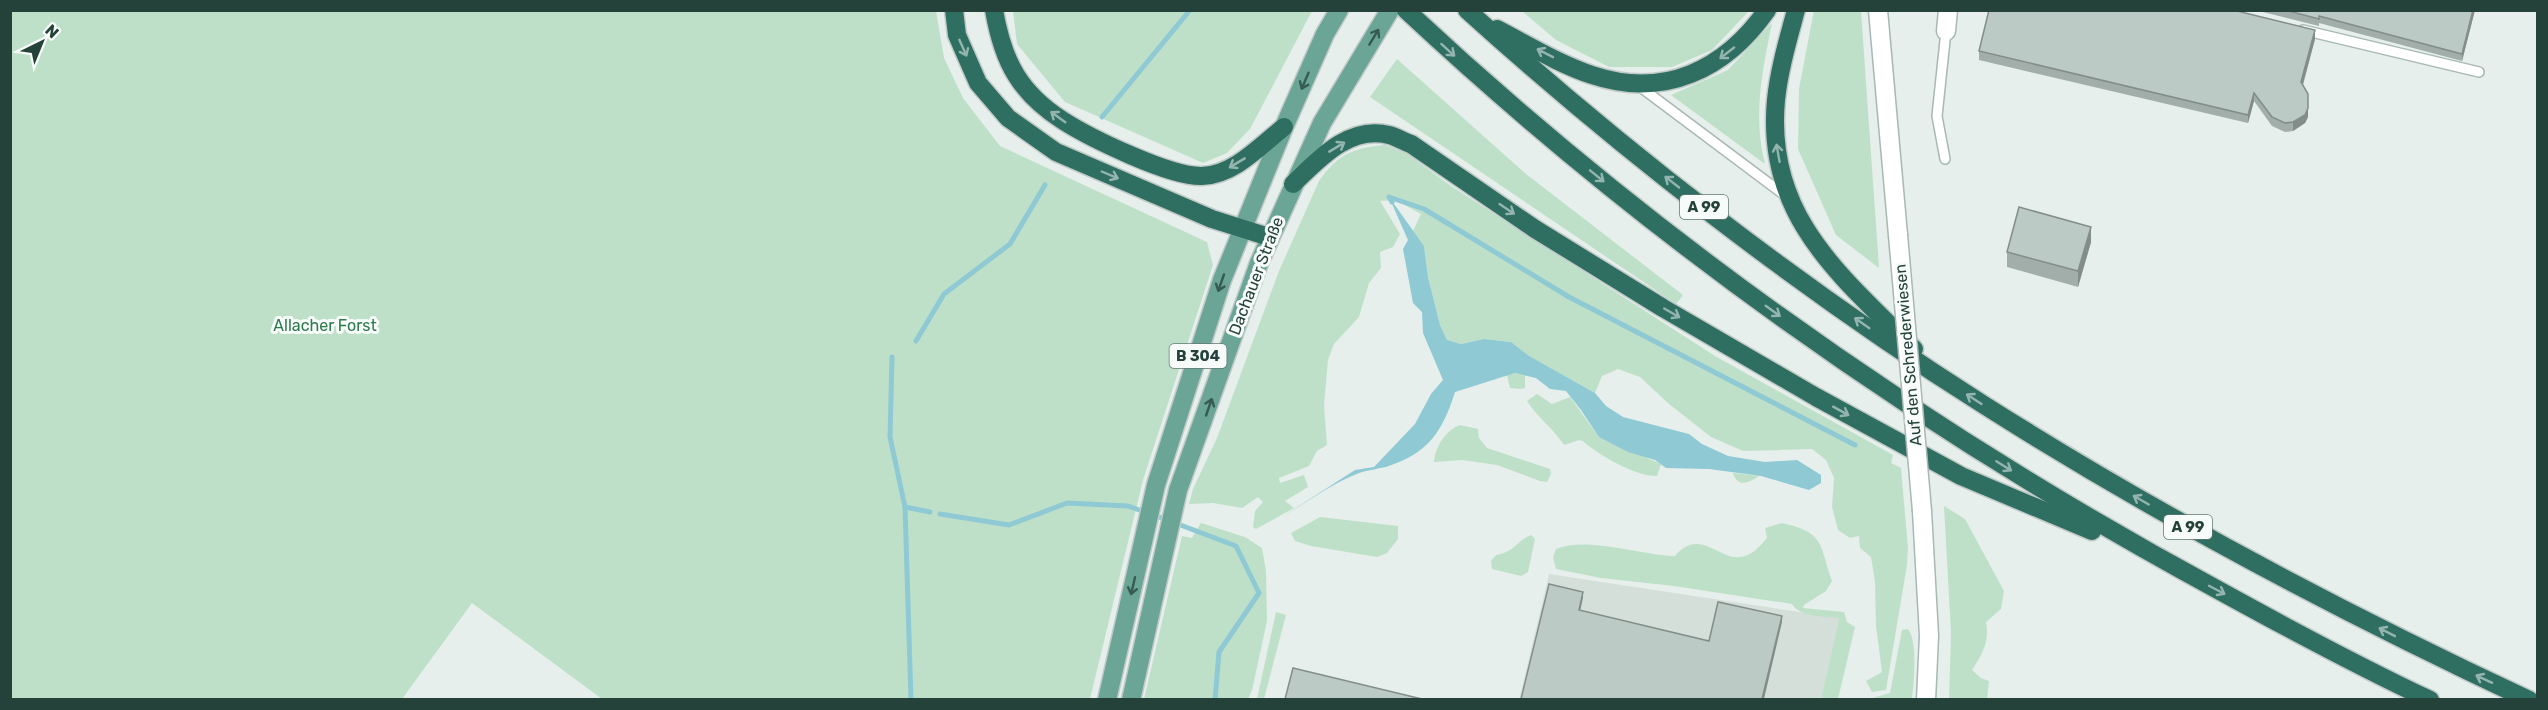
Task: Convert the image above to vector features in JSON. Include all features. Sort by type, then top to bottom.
[{"type":"highway","points":[[954,10],[957,35],[978,83],[1008,118],[1056,152],[1212,219],[1269,237]]},
{"type":"highway","points":[[994,10],[998,36],[1011,65],[1035,99],[1062,120],[1130,156],[1183,174],[1202,176],[1221,172],[1239,163],[1284,127]]},
{"type":"highway","name":"A 99","points":[[1406,10],[1524,116],[1603,181],[1774,312],[1852,368],[2068,506],[2166,562],[2388,680],[2430,699]]},
{"type":"highway","points":[[1471,14],[1592,75],[1636,84],[1659,83],[1702,70],[1740,44],[1767,10]]},
{"type":"highway","points":[[1796,10],[1782,63],[1775,122],[1781,173],[1790,199],[1804,228],[1835,271],[1945,380]]},
{"type":"highway","name":"A 99","points":[[1471,14],[1538,74],[1636,154],[1753,244],[1945,380],[2089,470],[2219,544],[2329,603],[2529,699]]},
{"type":"highway","points":[[1293,184],[1320,158],[1339,144],[1363,134],[1389,135],[1411,144],[1535,229],[1663,308],[1816,397],[1961,476],[2166,562]]},
{"type":"main road","name":"Dachauer Straße","points":[[1107,699],[1156,485],[1222,280],[1284,127],[1325,34],[1339,10]]},
{"type":"main road","name":"Dachauer Straße","points":[[1131,699],[1178,490],[1269,237],[1322,123],[1390,10]]},
{"type":"street","name":"Auf den Schrederwiesen","points":[[1878,10],[1922,511],[1929,636],[1926,699]]},
{"type":"street","points":[[1946,31],[1948,10]]},
{"type":"lane","points":[[2296,28],[2479,72]]},
{"type":"lane","points":[[1945,159],[1937,116],[1946,31]]},
{"type":"lane","points":[[1636,84],[1790,199]]},
{"type":"shaded area","points":[[1549,574],[1839,618],[1821,699],[1519,700]]},
{"type":"green space","points":[[1013,10],[1312,11],[1250,129],[1227,153],[1203,163],[1065,102],[1017,44]]},
{"type":"green space","points":[[1814,10],[1861,11],[1879,268],[1836,235],[1798,149],[1799,89]]},
{"type":"green space","name":"Allacher Forst","points":[[10,11],[936,11],[944,58],[963,98],[1000,146],[1207,242],[1213,265],[1143,480],[1090,699],[602,699],[472,603],[402,699],[11,699]]},
{"type":"green space","points":[[1522,11],[1749,11],[1712,50],[1672,67],[1609,67],[1556,40]]},
{"type":"green space","points":[[1772,23],[1762,76],[1759,111],[1761,146],[1765,164],[1671,95],[1728,70]]},
{"type":"green space","points":[[1397,59],[1526,174],[1683,295],[1676,304],[1370,97]]},
{"type":"green space","points":[[1385,145],[1406,153],[1451,186],[1715,356],[1893,455],[1891,463],[1901,468],[1908,548],[1886,690],[1872,692],[1866,681],[1882,672],[1871,557],[1860,548],[1859,536],[1850,538],[1838,530],[1832,507],[1834,478],[1826,460],[1812,449],[1743,451],[1711,437],[1669,404],[1640,377],[1618,369],[1602,376],[1595,393],[1528,356],[1511,342],[1484,339],[1461,344],[1447,340],[1440,325],[1428,277],[1424,246],[1413,231],[1421,214],[1396,200],[1380,201],[1400,234],[1393,247],[1380,252],[1381,268],[1369,283],[1359,317],[1334,344],[1328,360],[1324,405],[1327,445],[1317,451],[1309,466],[1279,478],[1280,483],[1304,475],[1308,487],[1285,501],[1294,508],[1256,529],[1253,527],[1255,511],[1263,502],[1258,497],[1242,508],[1213,503],[1189,504],[1193,489],[1217,438],[1279,271],[1319,181],[1333,164],[1347,154],[1364,148]]},
{"type":"green space","points":[[1515,373],[1525,375],[1525,388],[1510,388],[1507,375]]},
{"type":"green space","points":[[1537,394],[1552,404],[1570,397],[1599,437],[1661,464],[1657,476],[1639,473],[1618,464],[1583,441],[1579,440],[1564,445],[1527,401]]},
{"type":"green space","points":[[1460,425],[1478,429],[1479,438],[1487,448],[1550,469],[1551,474],[1547,482],[1497,465],[1462,460],[1434,462],[1442,440]]},
{"type":"green space","points":[[1733,473],[1759,476],[1744,483],[1737,481]]},
{"type":"green space","points":[[1944,506],[1965,519],[2004,591],[2001,609],[1986,622],[1987,635],[1984,648],[1972,670],[1981,678],[1989,681],[1987,699],[1949,699],[1951,633]]},
{"type":"green space","points":[[1320,517],[1398,526],[1398,539],[1387,553],[1377,557],[1311,546],[1295,541],[1291,533]]},
{"type":"green space","points":[[1201,523],[1245,537],[1262,548],[1266,571],[1267,621],[1252,690],[1248,699],[1144,699],[1182,536],[1192,538]]},
{"type":"green space","points":[[1782,523],[1806,531],[1813,536],[1822,549],[1832,581],[1826,591],[1804,605],[1803,608],[1844,612],[1847,622],[1855,627],[1838,699],[1821,699],[1839,618],[1807,614],[1796,609],[1792,604],[1674,586],[1601,578],[1556,569],[1553,557],[1556,549],[1583,544],[1675,556],[1692,544],[1701,544],[1732,557],[1740,557],[1752,553],[1767,538],[1765,528]]},
{"type":"green space","points":[[1531,535],[1535,539],[1528,572],[1521,576],[1492,569],[1491,561],[1496,555],[1507,552]]},
{"type":"green space","points":[[1276,612],[1286,615],[1264,699],[1257,699]]},
{"type":"green space","points":[[1908,629],[1914,652],[1912,699],[1869,699],[1890,693],[1902,630]]},
{"type":"water","points":[[1389,197],[1424,246],[1428,277],[1440,325],[1447,340],[1461,344],[1484,339],[1511,342],[1529,356],[1595,393],[1606,406],[1623,417],[1689,434],[1702,444],[1728,456],[1765,462],[1797,460],[1821,475],[1821,483],[1809,490],[1761,476],[1709,469],[1666,468],[1655,460],[1628,452],[1599,437],[1566,391],[1550,389],[1536,378],[1515,373],[1455,392],[1439,430],[1423,448],[1413,455],[1386,467],[1349,477],[1282,517],[1355,470],[1374,467],[1415,424],[1431,394],[1443,380],[1423,333],[1422,312],[1413,303],[1403,249],[1408,240]]},
{"type":"building","points":[[1989,10],[2233,10],[2315,30],[2301,82],[2308,94],[2308,108],[2305,115],[2293,122],[2285,123],[2272,117],[2254,93],[2248,115],[1979,51]]},
{"type":"building","points":[[2285,10],[2473,10],[2462,54],[2319,16],[2319,19]]},
{"type":"building","points":[[2019,207],[2091,227],[2078,271],[2007,252]]},
{"type":"building","points":[[1549,584],[1583,592],[1579,610],[1709,641],[1718,602],[1782,616],[1762,699],[1521,699]]},
{"type":"building","points":[[1293,668],[1422,699],[1285,699]]},
{"type":"waterway","points":[[1102,117],[1190,10]]},
{"type":"waterway","points":[[916,341],[944,294],[1010,244],[1045,185]]},
{"type":"waterway","points":[[1392,202],[1389,197],[1424,209],[1569,297],[1855,445]]},
{"type":"waterway","points":[[892,357],[890,437],[905,507],[930,512]]},
{"type":"waterway","points":[[940,514],[1009,525],[1067,503],[1128,506],[1145,512]]},
{"type":"waterway","points":[[905,507],[911,700]]},
{"type":"waterway","points":[[1154,515],[1236,546],[1259,593],[1219,652],[1215,700]]}]
